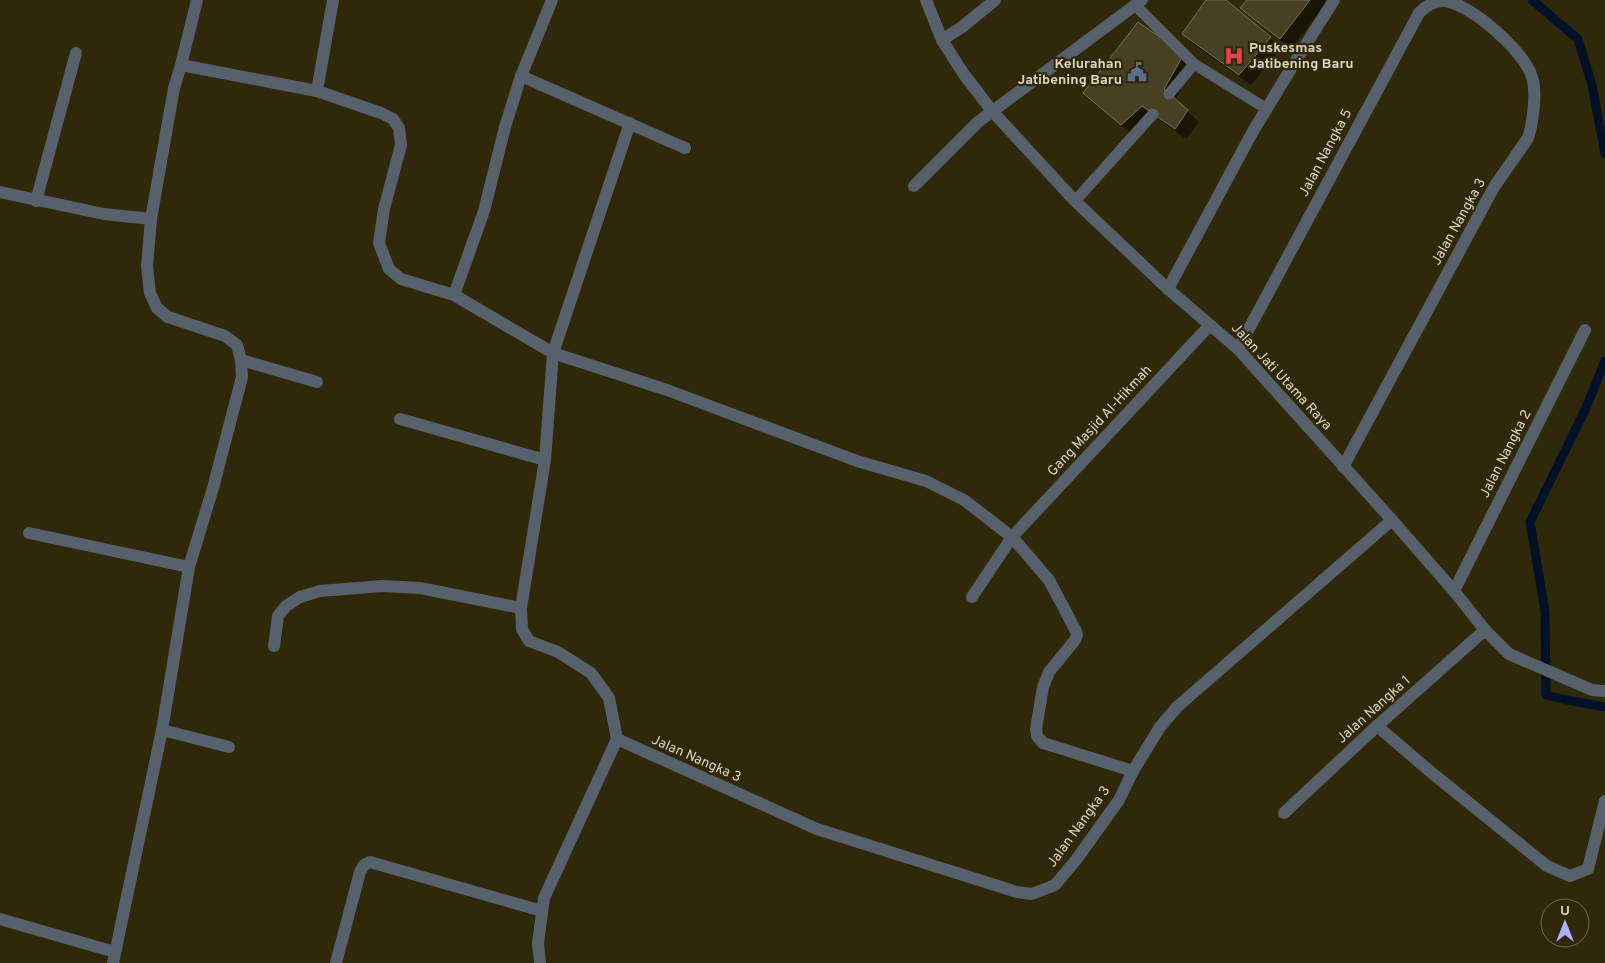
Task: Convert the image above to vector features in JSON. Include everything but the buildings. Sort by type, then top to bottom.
[{"type":"street","points":[[0,919],[114,958],[162,730],[189,567],[213,488],[242,377],[238,345],[225,336],[168,317],[157,308],[150,292],[147,266],[151,219],[174,88],[182,65],[197,0]]},
{"type":"street","points":[[317,92],[333,0]]},
{"type":"street","points":[[454,295],[484,211],[505,127],[521,76],[552,0]]},
{"type":"street","name":"Jalan Jati Utama Raya","points":[[926,0],[942,40],[963,73],[992,111],[1076,201],[1168,289],[1238,350],[1392,520],[1486,630],[1509,654],[1592,690],[1605,691]]},
{"type":"street","points":[[942,40],[995,0]]},
{"type":"street","points":[[1168,289],[1267,109],[1334,0]]},
{"type":"street","name":"Jalan Nangka 5","points":[[1238,350],[1418,13],[1428,4],[1444,0],[1462,6]]},
{"type":"street","points":[[914,186],[978,122],[1139,3]]},
{"type":"street","name":"Jalan Nangka 3","points":[[1343,467],[1494,187],[1528,138],[1533,111],[1534,83],[1528,68],[1522,57],[1506,41],[1462,6]]},
{"type":"street","points":[[36,200],[76,53]]},
{"type":"street","points":[[182,65],[317,92],[381,113],[393,120],[399,128],[401,145],[384,209],[379,243],[389,269],[401,279],[454,295],[554,353],[667,390],[857,461],[926,481],[964,500],[1012,537],[1049,580],[1076,631],[1076,640],[1049,672],[1043,687],[1036,736],[1043,743],[1133,771]]},
{"type":"street","points":[[521,76],[685,148]]},
{"type":"street","points":[[540,963],[538,943],[544,898],[617,739],[609,698],[591,673],[558,652],[529,641],[522,629],[521,608],[545,460],[554,353],[630,123]]},
{"type":"street","points":[[0,192],[104,214],[151,219]]},
{"type":"street","name":"Gang Masjid Al-Hikmah","points":[[972,598],[1012,537],[1210,325]]},
{"type":"street","name":"Jalan Nangka 2","points":[[1454,591],[1585,330]]},
{"type":"street","points":[[241,360],[317,382]]},
{"type":"street","points":[[400,419],[545,460]]},
{"type":"street","name":"Jalan Nangka 3","points":[[617,739],[817,829],[1017,892],[1032,894],[1055,885],[1076,860],[1119,800],[1133,771],[1160,727],[1177,706],[1392,520]]},
{"type":"street","points":[[29,532],[189,567]]},
{"type":"street","points":[[274,646],[278,616],[286,606],[300,597],[320,591],[382,586],[420,588],[521,608]]},
{"type":"street","name":"Jalan Nangka 1","points":[[1284,813],[1377,726],[1486,630]]},
{"type":"street","points":[[1377,726],[1547,866],[1570,876],[1588,869],[1605,801]]},
{"type":"street","points":[[162,730],[229,747]]},
{"type":"street","points":[[336,963],[360,872],[364,865],[370,862],[542,911]]},
{"type":"lane","points":[[1139,3],[1194,64],[1267,109]]},
{"type":"lane","points":[[1169,94],[1194,64]]},
{"type":"lane","points":[[1076,201],[1153,114]]},
{"type":"waterway","points":[[1532,0],[1578,39],[1592,85],[1605,154]]},
{"type":"waterway","points":[[1605,361],[1586,408],[1530,522],[1545,612],[1546,695],[1605,707]]},
{"type":"place","name":"Puskesmas Jatibening Baru","points":[[1234,56]]},
{"type":"place","name":"Kelurahan Jatibening Baru","points":[[1137,72]]}]
